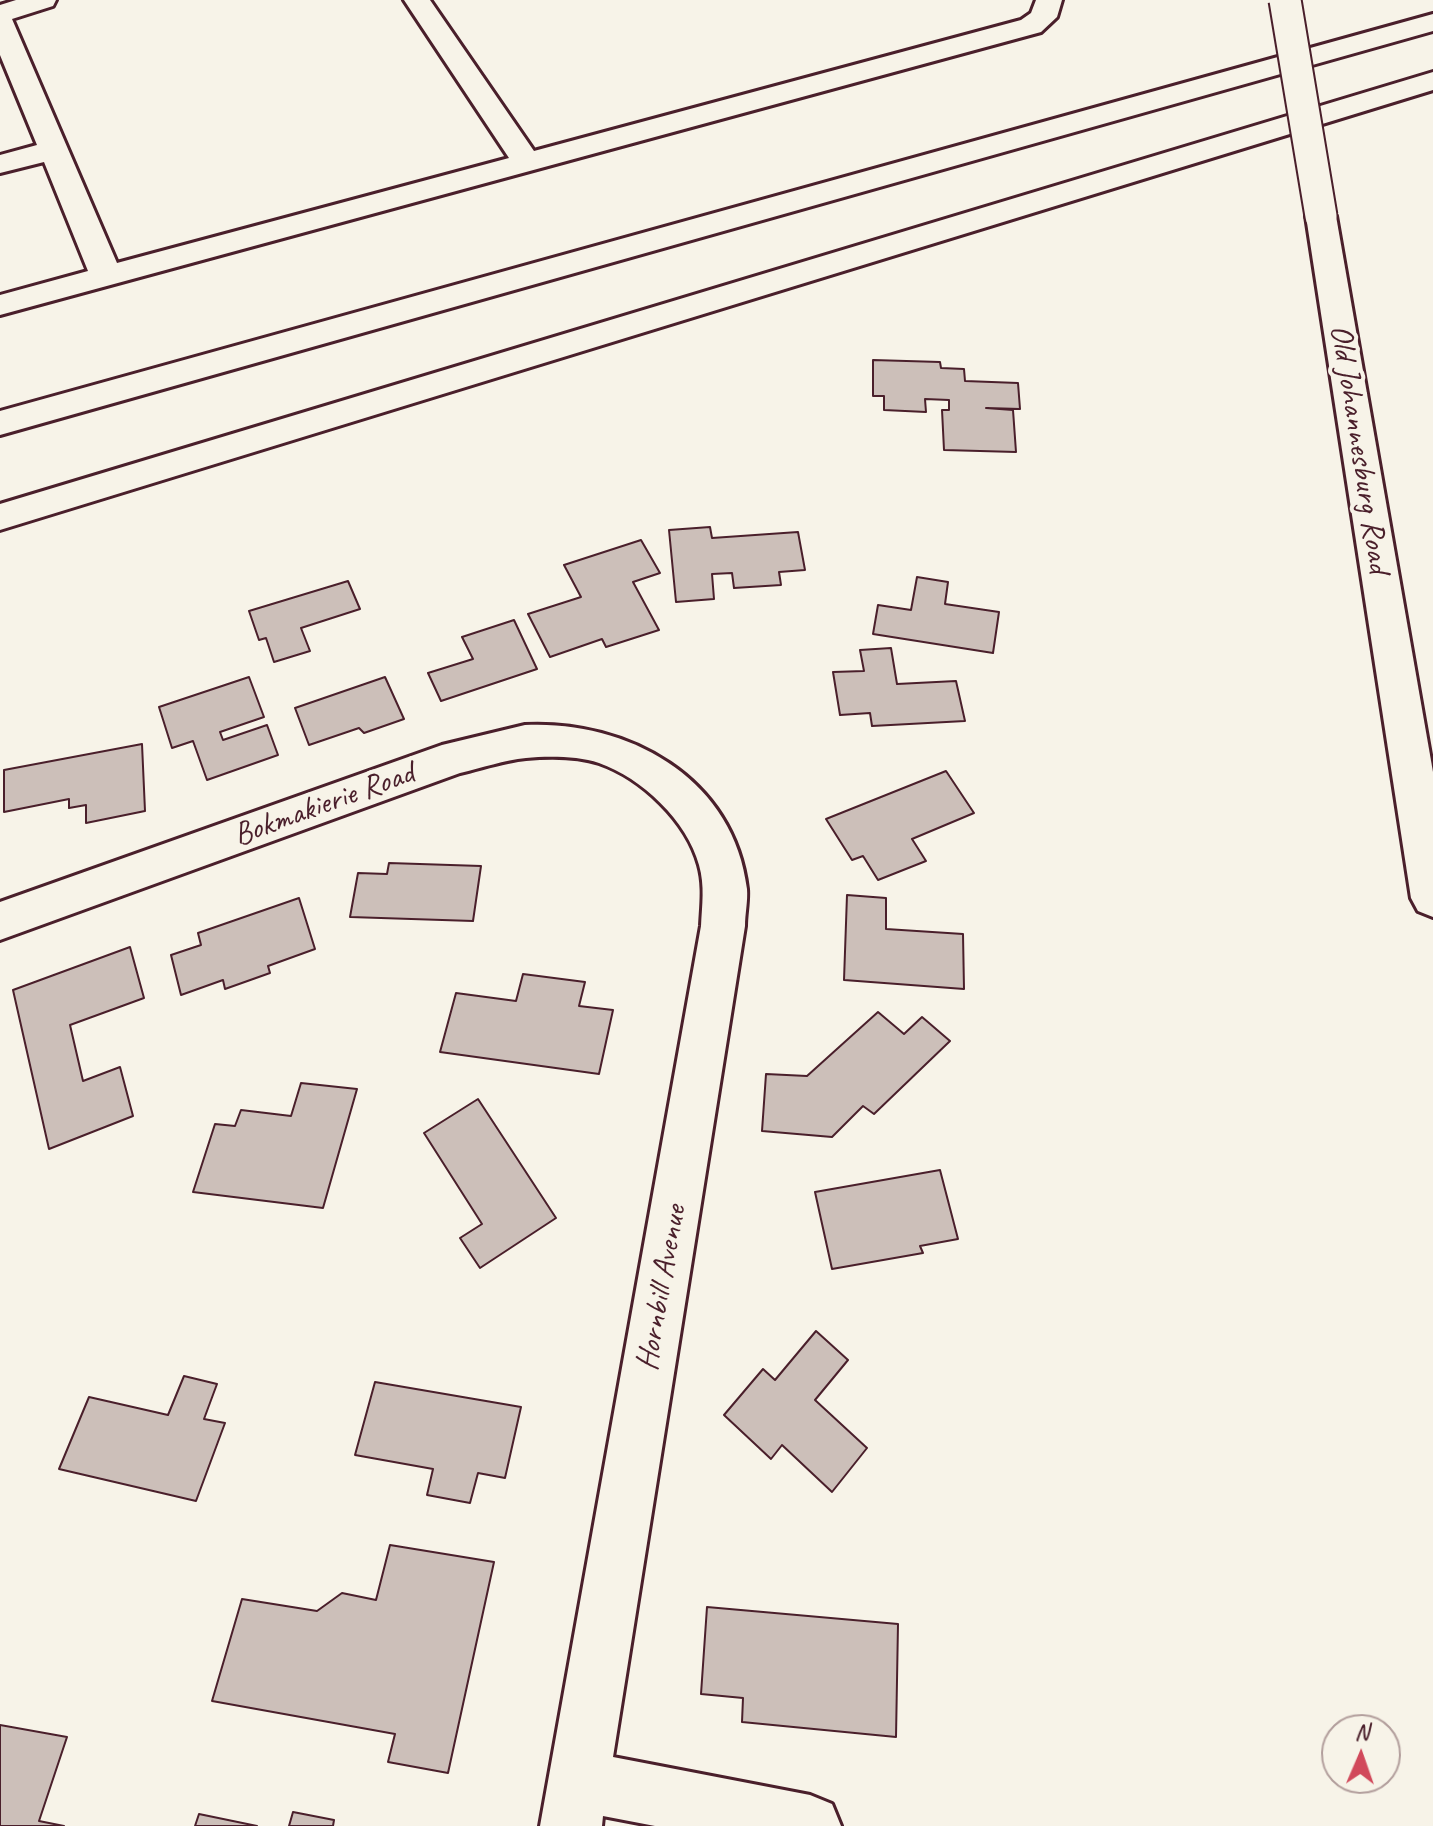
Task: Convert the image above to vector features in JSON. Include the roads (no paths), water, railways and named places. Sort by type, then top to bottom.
[{"type":"main road","points":[[0,14],[43,0]]},
{"type":"main road","points":[[417,0],[527,163]]},
{"type":"main road","points":[[0,305],[1031,26],[1043,17],[1049,0]]},
{"type":"main road","name":"Old Johannesburg Road","points":[[1285,0],[1433,898]]},
{"type":"main road","points":[[1109,115],[1433,5]]},
{"type":"main road","points":[[0,22],[107,277]]},
{"type":"main road","points":[[0,423],[1433,22]]},
{"type":"main road","points":[[0,517],[1150,170],[1433,81]]},
{"type":"main road","points":[[1150,170],[1433,94]]},
{"type":"main road","points":[[0,164],[53,150]]},
{"type":"main road","name":"Bokmakierie Road","points":[[0,921],[457,757],[532,741],[601,747],[652,772]]},
{"type":"main road","name":"Hornbill Avenue","points":[[575,1804],[723,926],[725,889],[716,853],[683,802],[652,772]]},
{"type":"main road","points":[[575,1804],[810,1826]]}]
